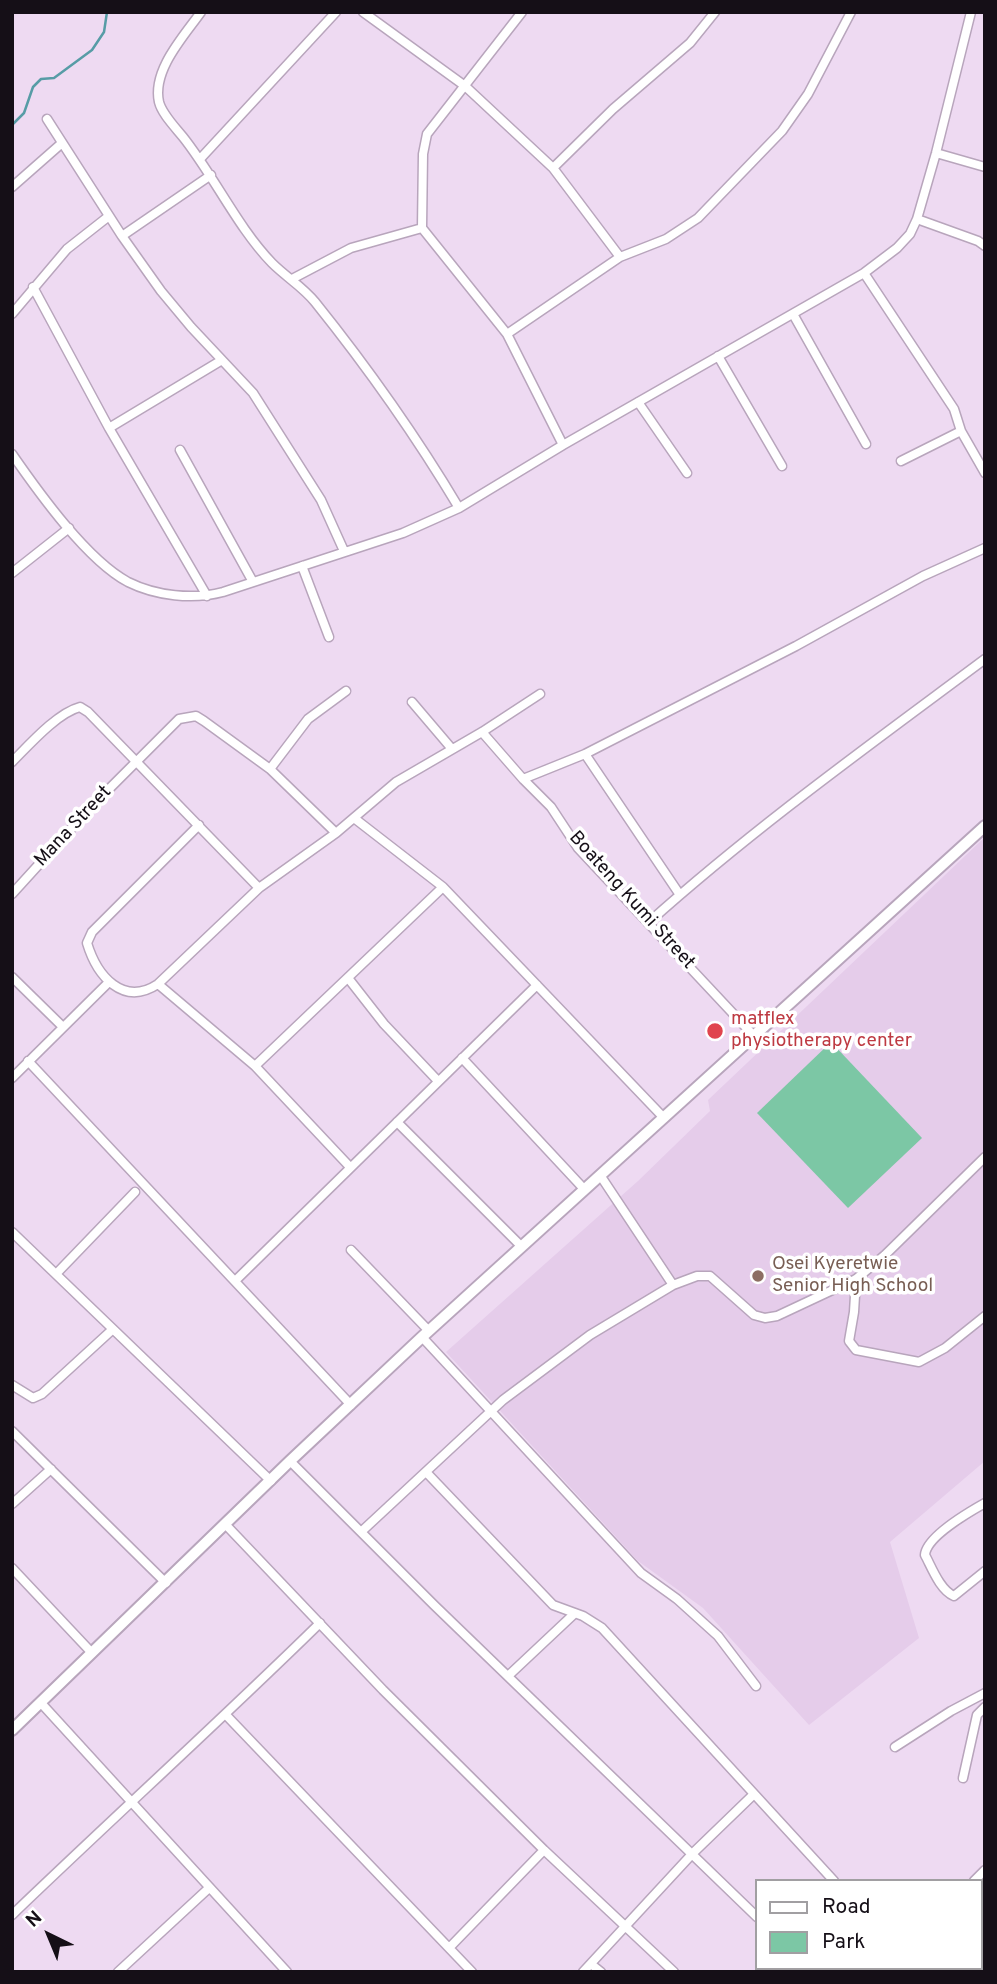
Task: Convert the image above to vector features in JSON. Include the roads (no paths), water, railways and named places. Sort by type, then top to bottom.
[{"type":"street","points":[[201,12],[168,61],[158,83],[159,103],[251,236],[272,263],[313,300],[381,389],[422,447],[459,508]]},
{"type":"street","points":[[200,159],[336,12]]},
{"type":"street","points":[[363,12],[465,86],[553,167],[620,257]]},
{"type":"street","points":[[522,12],[427,134],[423,154],[422,229],[507,334],[563,445]]},
{"type":"street","points":[[553,167],[613,109],[690,43],[715,12]]},
{"type":"street","points":[[507,334],[620,257],[666,239],[698,218],[782,131],[808,94],[851,12]]},
{"type":"street","points":[[12,454],[38,492],[98,560],[127,581],[152,591],[180,596],[207,596],[254,582],[403,533],[459,508],[563,445],[864,273],[897,248],[910,234],[917,219],[971,12]]},
{"type":"street","points":[[47,119],[122,236],[161,291],[253,393],[321,500],[344,551]]},
{"type":"street","points":[[12,187],[62,143]]},
{"type":"street","points":[[936,153],[985,167]]},
{"type":"street","points":[[122,236],[211,175]]},
{"type":"street","points":[[12,314],[67,249],[109,216]]},
{"type":"street","points":[[917,219],[985,246]]},
{"type":"street","points":[[292,279],[351,248],[422,229]]},
{"type":"street","points":[[864,273],[954,409],[962,427],[961,431],[985,473]]},
{"type":"street","points":[[33,287],[109,428],[207,596]]},
{"type":"street","points":[[793,314],[866,444]]},
{"type":"street","points":[[718,356],[782,466]]},
{"type":"street","points":[[109,428],[222,360]]},
{"type":"street","points":[[638,402],[687,473]]},
{"type":"street","points":[[901,461],[961,431]]},
{"type":"street","points":[[180,450],[254,582]]},
{"type":"street","points":[[12,573],[69,528]]},
{"type":"street","points":[[523,779],[585,754],[796,646],[923,576],[985,548]]},
{"type":"street","points":[[302,566],[329,637]]},
{"type":"street","points":[[648,923],[823,779],[985,659]]},
{"type":"street","points":[[270,769],[308,719],[346,691]]},
{"type":"street","points":[[199,825],[92,932],[86,943],[92,959],[109,982],[128,993],[146,992],[158,984],[259,888],[336,833],[396,782],[482,732],[540,694]]},
{"type":"street","points":[[412,702],[452,749]]},
{"type":"street","points":[[12,762],[70,710],[80,708],[88,712],[259,888]]},
{"type":"street","name":"Mana Street","points":[[12,894],[136,761],[179,719],[196,716],[270,769],[336,833]]},
{"type":"street","name":"Boateng Kumi Street","points":[[482,732],[551,807],[578,848],[755,1037]]},
{"type":"street","points":[[585,754],[680,895]]},
{"type":"street","points":[[354,818],[443,887],[664,1118]]},
{"type":"street","points":[[12,1730],[290,1461],[426,1334],[985,826]]},
{"type":"street","points":[[255,1066],[443,887]]},
{"type":"street","points":[[12,977],[64,1027]]},
{"type":"street","points":[[348,978],[384,1024],[438,1081]]},
{"type":"street","points":[[12,1078],[109,982]]},
{"type":"street","points":[[158,984],[255,1066],[349,1167]]},
{"type":"street","points":[[235,1281],[537,985]]},
{"type":"street","points":[[463,1058],[584,1189]]},
{"type":"street","points":[[28,1062],[351,1405]]},
{"type":"street","points":[[397,1122],[521,1246]]},
{"type":"street","points":[[362,1531],[503,1400],[563,1354],[673,1285],[697,1276],[710,1276],[754,1315],[765,1318],[777,1316],[856,1279],[885,1255],[985,1157]]},
{"type":"street","points":[[600,1175],[673,1285]]},
{"type":"street","points":[[56,1274],[135,1192]]},
{"type":"street","points":[[12,1232],[271,1481]]},
{"type":"street","points":[[351,1250],[426,1334],[491,1413],[640,1573],[677,1599],[718,1636],[756,1686]]},
{"type":"street","points":[[856,1279],[849,1341],[856,1350],[919,1362],[945,1348],[985,1316]]},
{"type":"street","points":[[12,1385],[33,1398],[41,1394],[113,1329]]},
{"type":"street","points":[[12,1431],[166,1583]]},
{"type":"street","points":[[290,1461],[434,1605],[755,1915]]},
{"type":"street","points":[[12,1504],[51,1469]]},
{"type":"street","points":[[426,1472],[553,1605],[583,1616],[602,1628],[832,1879]]},
{"type":"street","points":[[985,1503],[938,1536],[928,1545],[925,1555],[940,1582],[949,1594],[954,1596],[985,1571]]},
{"type":"street","points":[[226,1525],[383,1690],[544,1850],[674,1972]]},
{"type":"street","points":[[12,1568],[92,1653]]},
{"type":"street","points":[[508,1676],[574,1614]]},
{"type":"street","points":[[12,1915],[320,1623]]},
{"type":"street","points":[[895,1746],[985,1693]]},
{"type":"street","points":[[41,1703],[287,1972]]},
{"type":"street","points":[[962,1778],[978,1715],[985,1707]]},
{"type":"street","points":[[226,1715],[472,1972]]},
{"type":"street","points":[[583,1972],[693,1853],[753,1795]]},
{"type":"street","points":[[450,1947],[544,1850]]},
{"type":"street","points":[[118,1972],[209,1888]]},
{"type":"street","points":[[591,1964],[601,1972]]},
{"type":"waterway","points":[[12,125],[24,113],[33,87],[41,79],[54,78],[92,50],[104,32],[107,12]]},
{"type":"place","name":"matflex physiotherapy center","points":[[715,1031]]},
{"type":"place","name":"Osei Kyeretwie Senior High School","points":[[758,1276]]}]
